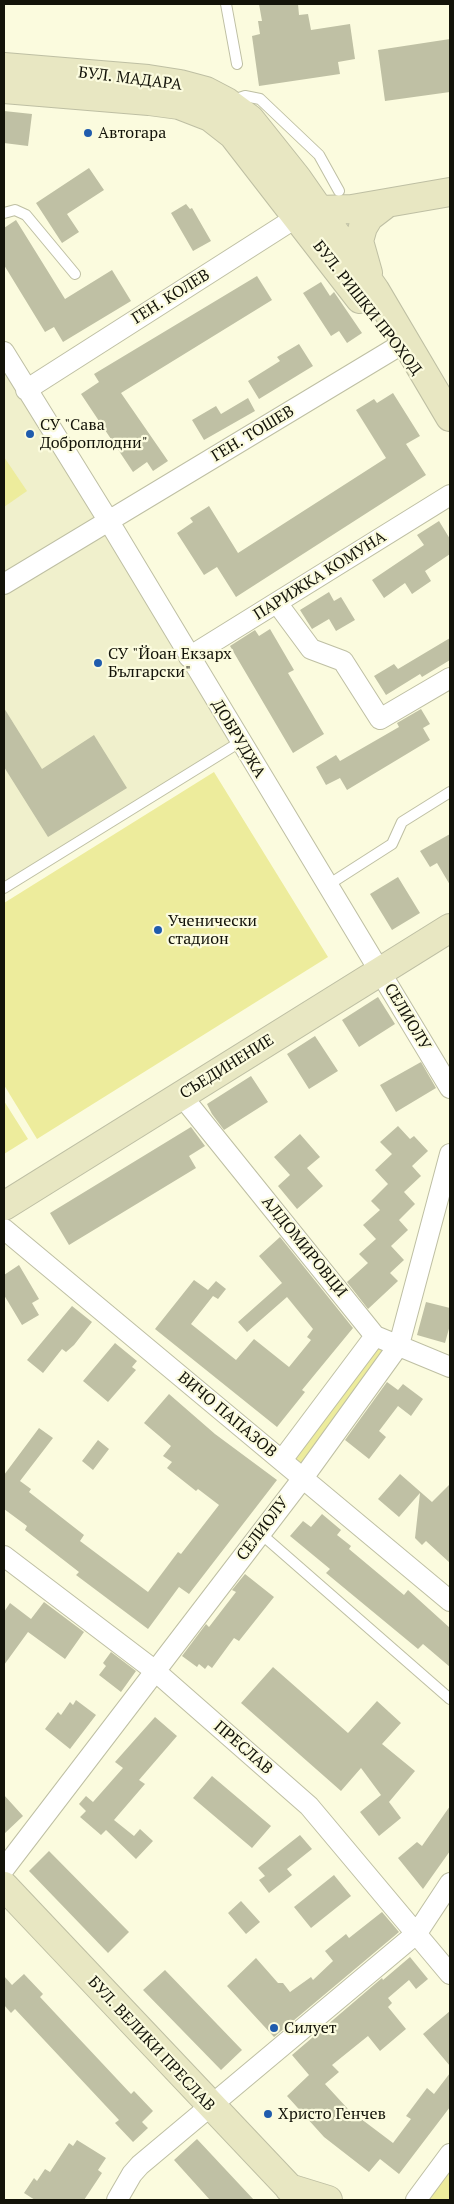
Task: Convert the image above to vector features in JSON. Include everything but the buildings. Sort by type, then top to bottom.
[{"type":"main road","name":"БУЛ. МАДАРА","points":[[4,67],[156,80],[206,91],[227,102],[250,119],[301,205]]},
{"type":"main road","name":"БУЛ. МАДАРА","points":[[4,89],[149,101],[179,105],[210,116],[233,135],[301,205]]},
{"type":"main road","points":[[301,205],[340,191],[450,181]]},
{"type":"main road","points":[[301,205],[352,209],[450,192]]},
{"type":"main road","points":[[375,290],[361,253],[359,241],[363,227],[370,217],[386,204]]},
{"type":"main road","name":"БУЛ. РИШКИ ПРОХОД","points":[[301,205],[375,290],[450,417]]},
{"type":"main road","name":"БУЛ. РИШКИ ПРОХОД","points":[[301,205],[397,347],[450,417]]},
{"type":"main road","name":"СЪЕДИНЕНИЕ","points":[[4,1206],[450,928]]},
{"type":"main road","name":"БУЛ. ВЕЛИКИ ПРЕСЛАВ","points":[[4,1886],[211,2108],[295,2194]]},
{"type":"main road","points":[[295,2194],[328,2200]]},
{"type":"street","name":"ГЕН. КОЛЕВ","points":[[26,390],[301,205]]},
{"type":"street","name":"ГЕН. ТОШЕВ","points":[[4,584],[397,347]]},
{"type":"street","name":"ДОБРУДЖА","points":[[4,352],[108,520],[380,972]]},
{"type":"street","name":"ПАРИЖКА КОМУНА","points":[[189,657],[450,495]]},
{"type":"street","points":[[277,603],[312,649],[343,661],[380,719],[450,678]]},
{"type":"street","name":"СЕЛИОЛУ","points":[[380,972],[450,1088]]},
{"type":"street","name":"АЛДОМИРОВЦИ","points":[[181,1095],[376,1336],[450,1367]]},
{"type":"street","name":"СЕЛИОЛУ","points":[[4,1869],[154,1670],[303,1478],[399,1345],[450,1154]]},
{"type":"street","name":"ВИЧО ПАПАЗОВ","points":[[4,1229],[450,1601]]},
{"type":"street","points":[[282,1460],[376,1336]]},
{"type":"street","name":"ПРЕСЛАВ","points":[[4,1556],[154,1670],[310,1806],[450,1974]]},
{"type":"street","points":[[117,2200],[132,2174],[140,2165],[211,2108],[417,1933],[450,1884]]},
{"type":"street","points":[[416,2200],[450,2154]]},
{"type":"lane","points":[[226,4],[237,64]]},
{"type":"lane","points":[[227,102],[245,96],[260,99],[319,155],[340,191]]},
{"type":"lane","points":[[4,213],[15,210],[26,215],[75,274]]},
{"type":"lane","points":[[4,888],[240,742]]},
{"type":"lane","points":[[328,885],[392,844],[402,822],[450,792]]},
{"type":"lane","points":[[260,1533],[450,1699]]},
{"type":"shaded area","name":"СУ \"Йоан Екзарх Български\"","points":[[4,348],[240,742],[4,888]]},
{"type":"shaded area","points":[[4,457],[27,491],[4,507]]},
{"type":"shaded area","name":"Ученически стадион","points":[[214,772],[328,957],[37,1139],[4,1085],[4,903]]},
{"type":"shaded area","points":[[4,1101],[28,1139],[4,1154]]},
{"type":"shaded area","points":[[375,1336],[399,1345],[303,1478],[282,1460]]},
{"type":"shaded area","points":[[450,2154],[450,2200],[416,2200]]},
{"type":"place","name":"Автогара","points":[[88,133]]},
{"type":"place","name":"СУ \"Сава Доброплодни\"","points":[[30,434]]},
{"type":"place","name":"СУ \"Йоан Екзарх Български\"","points":[[98,663]]},
{"type":"place","name":"Ученически стадион","points":[[158,930]]},
{"type":"place","name":"Силует","points":[[274,2028]]},
{"type":"place","name":"Христо Генчев","points":[[268,2114]]}]
